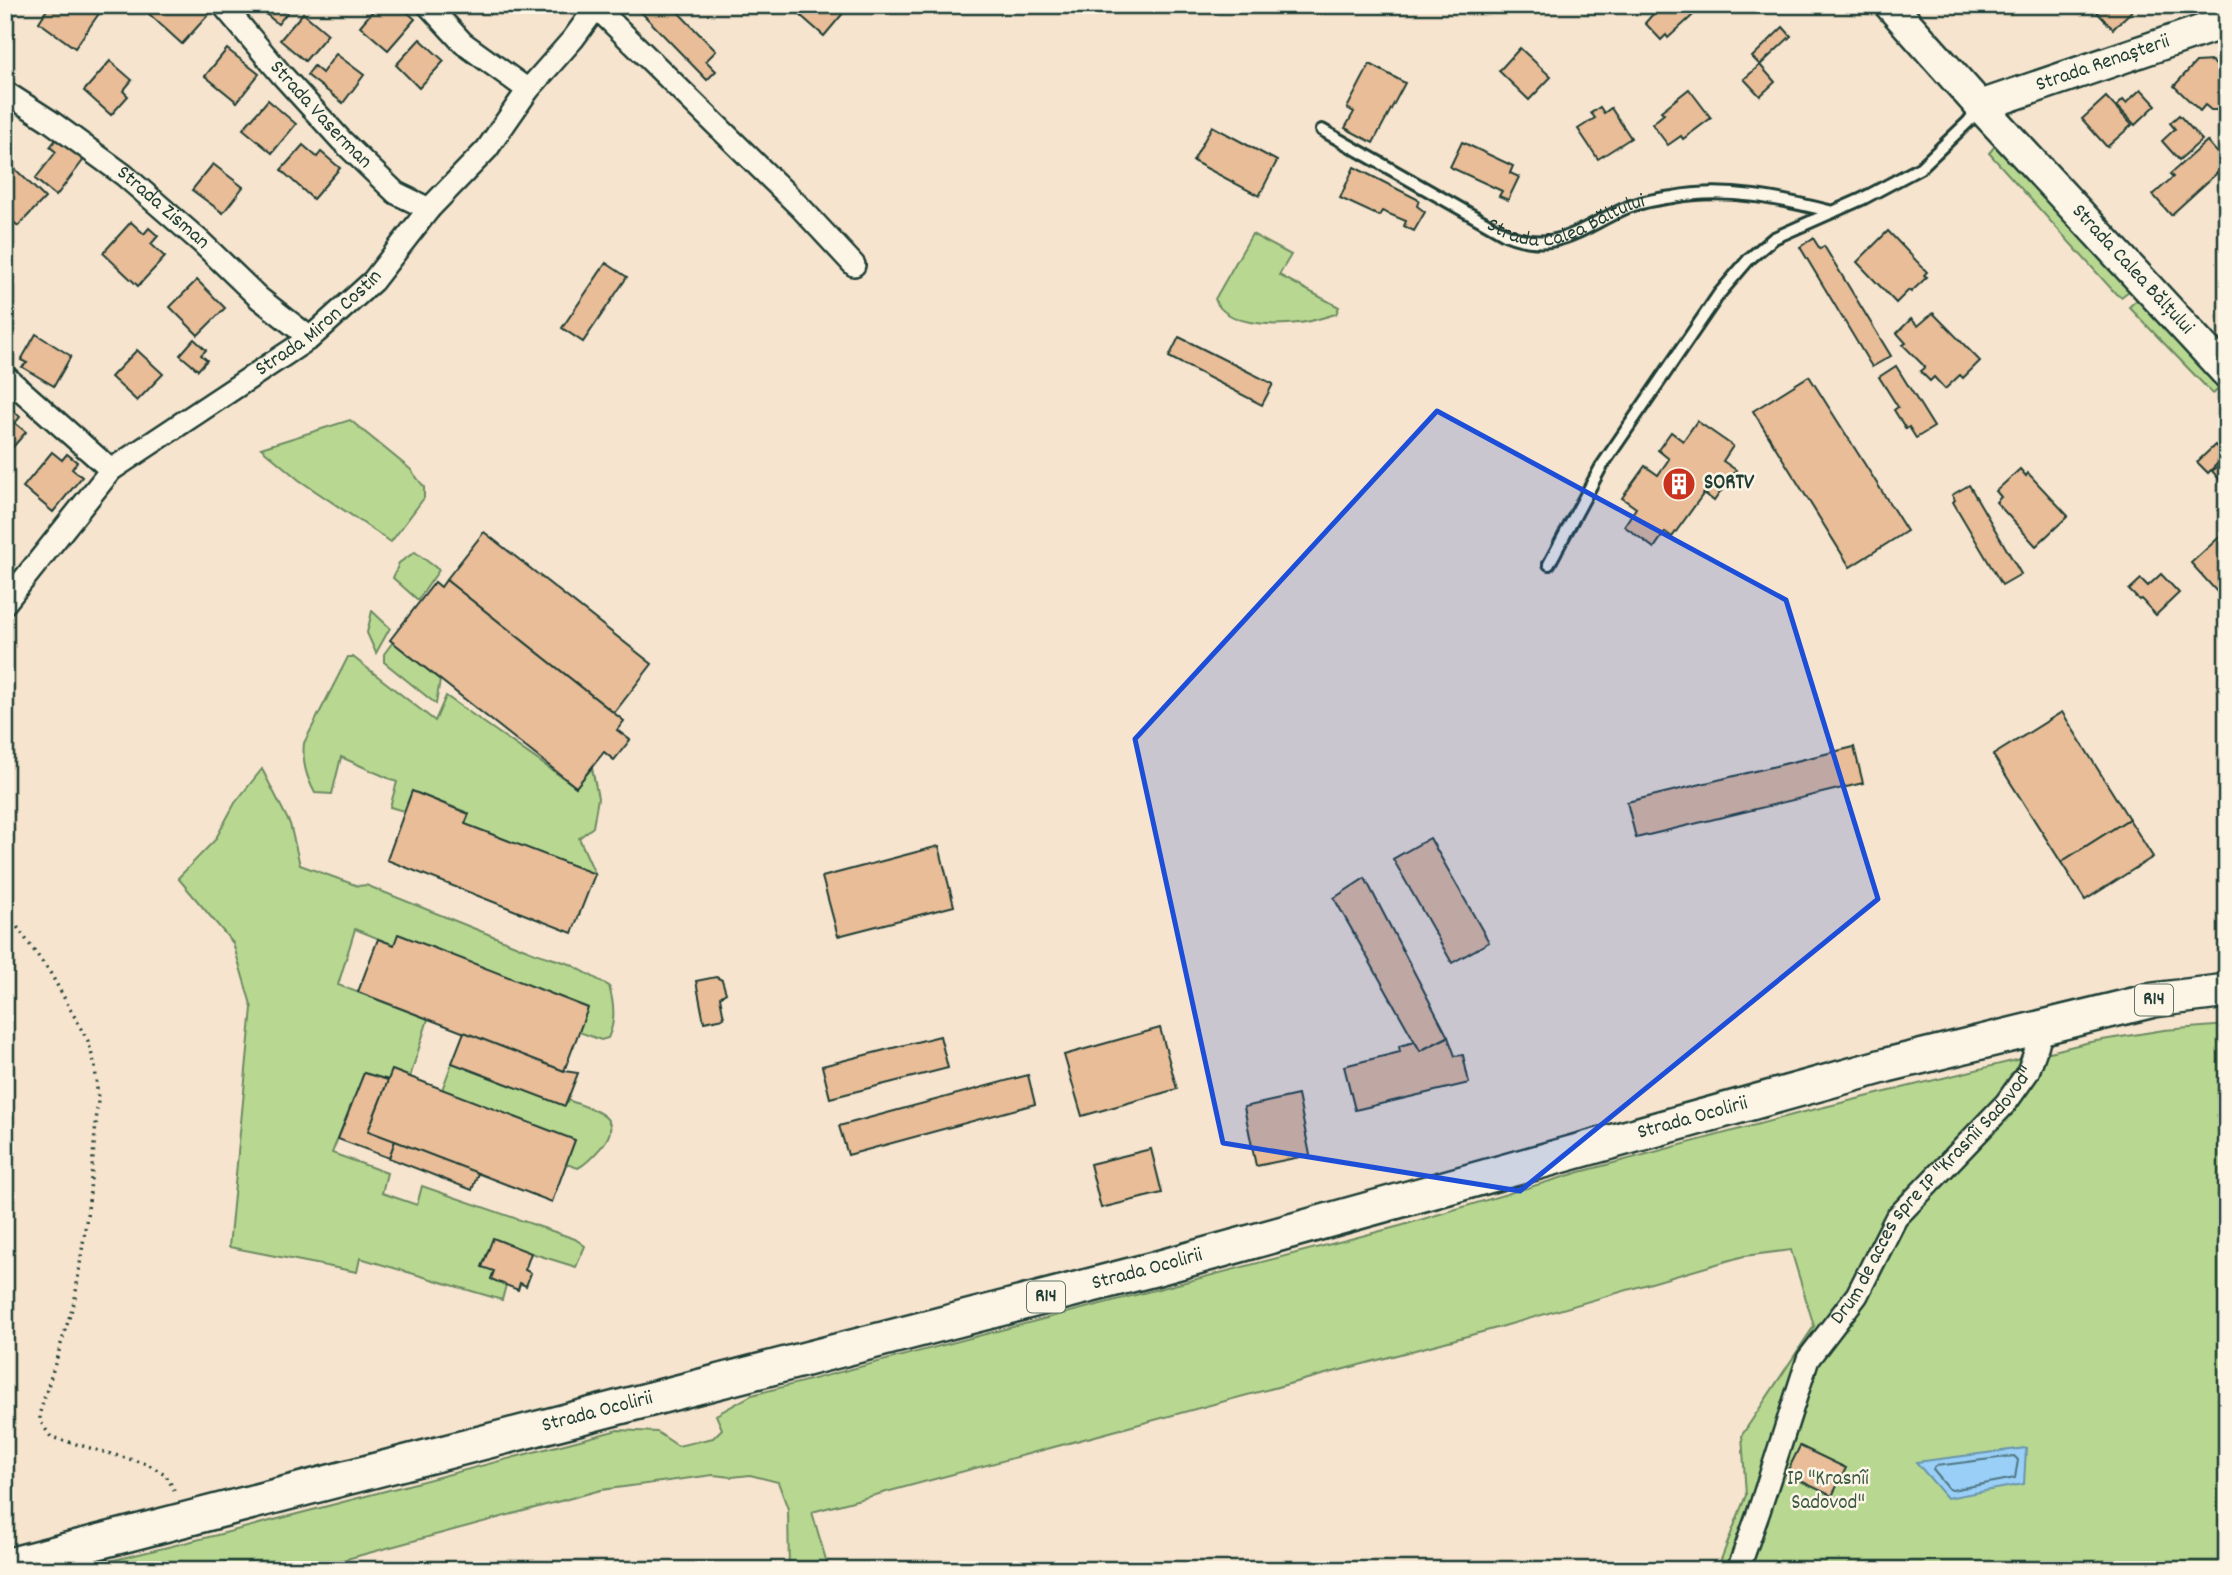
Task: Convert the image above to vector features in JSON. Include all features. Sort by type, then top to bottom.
[{"type":"main road","name":"Strada Calea Bălțului","points":[[1890,5],[2227,373]]},
{"type":"main road","name":"Strada Renașterii","points":[[1980,106],[2227,22]]},
{"type":"main road","name":"R14","points":[[2083,1017],[2154,1000],[2227,992]]},
{"type":"main road","name":"R14","points":[[2083,1017],[2227,1007]]},
{"type":"main road","name":"Strada Ocolirii","points":[[5,1566],[1154,1269],[1874,1069],[2083,1017]]},
{"type":"street","name":"Strada Vaserman","points":[[223,5],[341,141],[396,193],[429,209]]},
{"type":"street","points":[[428,5],[463,43],[528,90]]},
{"type":"street","name":"Strada Miron Costin","points":[[5,603],[111,470],[310,338],[373,281],[429,209],[487,149],[528,90],[598,6]]},
{"type":"street","points":[[598,6],[801,208],[854,265]]},
{"type":"street","name":"Strada Zisman","points":[[5,92],[124,175],[201,242],[259,298],[310,338]]},
{"type":"street","points":[[5,376],[111,470]]},
{"type":"street","name":"Drum de acces spre IP \"Krasnîi Sadovod\"","points":[[1738,1570],[1808,1359],[1857,1295],[1896,1218],[2006,1103],[2028,1072],[2044,1027]]},
{"type":"lane","points":[[1549,564],[1601,467],[1719,294],[1749,259],[1774,238],[1862,200],[1920,168],[1968,122],[1980,106]]},
{"type":"lane","name":"Strada Calea Bălțului","points":[[1322,130],[1505,234],[1532,243],[1547,243],[1566,237],[1629,207],[1674,197],[1709,194],[1780,198],[1833,212]]},
{"type":"path","points":[[5,910],[51,974],[88,1041],[95,1066],[98,1100],[89,1202],[75,1299],[40,1412],[40,1421],[51,1437],[147,1464],[164,1474],[175,1492],[184,1519]]},
{"type":"highlighted area","points":[[1437,411],[1786,600],[1878,899],[1520,1191],[1223,1143],[1135,739]]},
{"type":"green space","points":[[1995,146],[2133,288],[2121,297],[2116,294],[1989,153]]},
{"type":"green space","points":[[1252,234],[1291,255],[1279,275],[1339,307],[1336,314],[1304,322],[1264,324],[1239,319],[1220,308],[1215,299]]},
{"type":"green space","points":[[2140,297],[2223,385],[2213,394],[2129,307]]},
{"type":"green space","points":[[350,420],[410,469],[424,487],[424,498],[391,542],[299,480],[261,448]]},
{"type":"green space","points":[[415,552],[439,570],[418,600],[393,578],[399,563]]},
{"type":"green space","points":[[372,611],[390,628],[376,653],[367,633]]},
{"type":"green space","points":[[393,642],[440,680],[436,704],[384,662],[384,654]]},
{"type":"green space","points":[[348,657],[353,657],[435,721],[446,696],[576,787],[592,768],[598,798],[593,827],[579,838],[595,874],[465,824],[469,813],[412,791],[404,811],[390,807],[397,782],[341,757],[332,794],[315,793],[305,769],[304,743]]},
{"type":"green space","points":[[262,769],[290,824],[300,865],[358,886],[366,885],[535,953],[570,964],[609,986],[613,1019],[608,1038],[601,1040],[579,1032],[587,1007],[398,935],[394,945],[355,929],[338,985],[428,1019],[410,1077],[392,1070],[388,1080],[364,1073],[332,1153],[387,1173],[382,1193],[417,1205],[422,1186],[575,1239],[585,1246],[576,1267],[494,1239],[483,1266],[494,1271],[491,1279],[506,1285],[502,1300],[360,1258],[357,1272],[229,1247],[252,1008],[233,943],[178,878],[215,840],[235,803]]},
{"type":"green space","name":"IP \"Krasnîi Sadovod\"","points":[[2227,1025],[2227,1570],[1717,1570],[1746,1495],[1742,1435],[1814,1326],[1791,1250],[1744,1256],[1497,1328],[812,1512],[829,1570],[789,1570],[788,1509],[778,1482],[750,1475],[713,1475],[601,1490],[306,1570],[73,1570],[618,1430],[657,1432],[678,1446],[713,1438],[722,1429],[716,1415],[752,1395],[1400,1226],[1580,1172],[1800,1113],[2090,1042],[2164,1030]]},
{"type":"green space","points":[[452,1063],[565,1106],[568,1100],[595,1110],[608,1120],[609,1135],[598,1151],[582,1166],[578,1168],[566,1164],[575,1140],[442,1090]]},
{"type":"water","points":[[2026,1448],[2024,1484],[1947,1498],[1916,1462]]},
{"type":"building","points":[[50,5],[90,5],[100,12],[75,48],[39,22]]},
{"type":"building","points":[[157,5],[200,5],[209,14],[182,44],[149,14]]},
{"type":"building","points":[[255,5],[293,5],[278,24]]},
{"type":"building","points":[[378,5],[399,5],[415,19],[388,50],[360,26]]},
{"type":"building","points":[[634,5],[671,5],[716,51],[706,61],[716,71],[707,80]]},
{"type":"building","points":[[850,5],[824,36],[791,7]]},
{"type":"building","points":[[1661,5],[1704,5],[1668,38],[1666,35],[1661,40],[1645,23]]},
{"type":"building","points":[[2090,5],[2138,5],[2113,29]]},
{"type":"building","points":[[303,13],[328,34],[305,61],[280,40]]},
{"type":"building","points":[[1783,27],[1791,36],[1760,65],[1752,57]]},
{"type":"building","points":[[420,39],[444,61],[419,88],[396,65]]},
{"type":"building","points":[[1520,48],[1551,77],[1529,100],[1499,71]]},
{"type":"building","points":[[227,49],[259,74],[237,102],[205,76]]},
{"type":"building","points":[[336,54],[364,75],[343,103],[307,75],[314,66],[322,73]]},
{"type":"building","points":[[110,61],[132,80],[123,91],[128,96],[111,115],[84,91]]},
{"type":"building","points":[[2212,61],[2227,77],[2227,84],[2222,89],[2227,93],[2227,102],[2225,107],[2219,110],[2211,110],[2205,105],[2200,111],[2174,86],[2196,62]]},
{"type":"building","points":[[1370,64],[1405,83],[1373,143],[1345,128],[1354,112],[1347,108]]},
{"type":"building","points":[[1760,65],[1775,82],[1760,96],[1744,79]]},
{"type":"building","points":[[1689,89],[1711,118],[1683,139],[1681,136],[1668,145],[1652,124],[1664,114],[1661,111]]},
{"type":"building","points":[[2141,89],[2156,105],[2135,125],[2117,106],[2123,100],[2126,103]]},
{"type":"building","points":[[2106,97],[2132,125],[2107,147],[2082,119]]},
{"type":"building","points":[[268,100],[296,124],[272,153],[243,129]]},
{"type":"building","points":[[1600,107],[1604,113],[1611,108],[1631,138],[1598,159],[1578,129],[1595,118],[1591,113]]},
{"type":"building","points":[[2179,115],[2202,140],[2179,160],[2162,141],[2175,129],[2170,123]]},
{"type":"building","points":[[1212,126],[1277,161],[1259,196],[1193,161]]},
{"type":"building","points":[[58,137],[85,158],[56,196],[35,179],[56,152],[50,147]]},
{"type":"building","points":[[2207,141],[2227,164],[2171,215],[2153,195],[2173,177],[2170,174]]},
{"type":"building","points":[[1462,142],[1513,166],[1510,173],[1519,177],[1508,200],[1499,196],[1502,191],[1450,167]]},
{"type":"building","points":[[303,145],[317,157],[321,152],[340,168],[313,199],[281,170]]},
{"type":"building","points":[[213,164],[243,187],[223,213],[192,190]]},
{"type":"building","points":[[12,166],[45,198],[18,226],[5,214],[5,174]]},
{"type":"building","points":[[1354,167],[1419,200],[1417,206],[1425,212],[1414,231],[1404,226],[1406,221],[1382,211],[1379,216],[1340,198]]},
{"type":"building","points":[[131,222],[144,234],[149,228],[158,236],[151,244],[165,257],[138,286],[103,253]]},
{"type":"building","points":[[1888,231],[1927,272],[1924,275],[1927,277],[1896,303],[1857,262]]},
{"type":"building","points":[[1813,238],[1820,249],[1824,246],[1891,356],[1872,367],[1800,247]]},
{"type":"building","points":[[606,263],[627,277],[583,342],[562,328]]},
{"type":"building","points":[[197,280],[225,308],[198,335],[170,307]]},
{"type":"building","points":[[1933,313],[1980,361],[1963,378],[1960,375],[1945,389],[1934,377],[1930,381],[1920,371],[1925,367],[1903,345],[1906,343],[1897,333],[1911,319],[1918,326]]},
{"type":"building","points":[[36,334],[71,356],[54,386],[22,367],[27,363],[21,360]]},
{"type":"building","points":[[1179,337],[1273,384],[1262,405],[1169,357]]},
{"type":"building","points":[[194,339],[206,350],[201,355],[207,360],[198,370],[180,355]]},
{"type":"building","points":[[137,350],[163,374],[137,401],[111,377]]},
{"type":"building","points":[[1896,366],[1934,427],[1916,438],[1909,427],[1906,429],[1894,410],[1898,407],[1879,377]]},
{"type":"building","points":[[1809,376],[1907,531],[1850,567],[1753,411]]},
{"type":"building","points":[[13,410],[20,417],[15,423],[26,432],[5,456],[5,414],[8,416]]},
{"type":"building","name":"SORTV","points":[[1697,421],[1733,446],[1723,461],[1736,470],[1714,501],[1704,493],[1672,537],[1665,532],[1654,548],[1624,526],[1636,508],[1622,498],[1645,466],[1658,475],[1669,459],[1658,450],[1671,432],[1683,441]]},
{"type":"building","points":[[2215,445],[2225,456],[2208,473],[2197,462]]},
{"type":"building","points":[[52,452],[62,460],[67,454],[77,462],[72,469],[82,477],[53,512],[23,487]]},
{"type":"building","points":[[2225,464],[2227,466],[2227,488],[2212,471]]},
{"type":"building","points":[[2020,469],[2026,476],[2028,473],[2068,516],[2036,546],[1996,502],[2001,497],[1996,491]]},
{"type":"building","points":[[1969,485],[2021,574],[2002,585],[1953,502],[1955,500],[1952,495]]},
{"type":"building","points":[[2227,530],[2227,603],[2191,563]]},
{"type":"building","points":[[484,532],[652,664],[614,713],[446,580]]},
{"type":"building","points":[[2161,574],[2179,593],[2156,615],[2129,590],[2141,579],[2148,586]]},
{"type":"building","points":[[446,580],[624,721],[617,730],[630,740],[614,760],[604,752],[576,787],[390,640],[435,582],[441,587]]},
{"type":"building","points":[[2062,712],[2129,819],[2061,862],[1993,755]]},
{"type":"building","points":[[1854,747],[1863,783],[1636,838],[1627,802]]},
{"type":"building","points":[[412,791],[469,814],[465,824],[595,874],[572,933],[387,860]]},
{"type":"building","points":[[2129,819],[2153,857],[2085,900],[2061,862]]},
{"type":"building","points":[[1430,838],[1489,942],[1452,963],[1393,859]]},
{"type":"building","points":[[939,846],[954,906],[838,936],[822,877]]},
{"type":"building","points":[[1365,878],[1448,1037],[1420,1051],[1334,898]]},
{"type":"building","points":[[398,934],[588,1008],[564,1071],[358,992],[378,939],[394,945]]},
{"type":"building","points":[[716,977],[722,980],[726,993],[720,997],[724,1018],[704,1022],[696,981]]},
{"type":"building","points":[[1160,1028],[1177,1089],[1082,1116],[1064,1055]]},
{"type":"building","points":[[464,1032],[564,1071],[578,1073],[565,1106],[452,1063]]},
{"type":"building","points":[[940,1036],[948,1068],[830,1098],[822,1066]]},
{"type":"building","points":[[1448,1037],[1455,1056],[1463,1055],[1469,1083],[1355,1110],[1344,1066],[1400,1052],[1399,1046],[1415,1042],[1420,1051]]},
{"type":"building","points":[[392,1070],[575,1140],[552,1202],[368,1131]]},
{"type":"building","points":[[364,1073],[388,1080],[368,1131],[395,1141],[389,1158],[338,1139]]},
{"type":"building","points":[[1028,1075],[1035,1104],[848,1155],[839,1126]]},
{"type":"building","points":[[1298,1095],[1310,1155],[1256,1166],[1244,1107]]},
{"type":"building","points":[[395,1141],[478,1173],[472,1190],[389,1158]]},
{"type":"building","points":[[1151,1149],[1162,1193],[1101,1208],[1090,1164]]},
{"type":"building","points":[[493,1238],[531,1253],[525,1270],[531,1273],[526,1286],[520,1283],[518,1290],[491,1279],[494,1271],[482,1267]]},
{"type":"building","points":[[1800,1446],[1846,1468],[1832,1496],[1786,1474]]},
{"type":"place","name":"SORTV","points":[[1679,484]]}]
